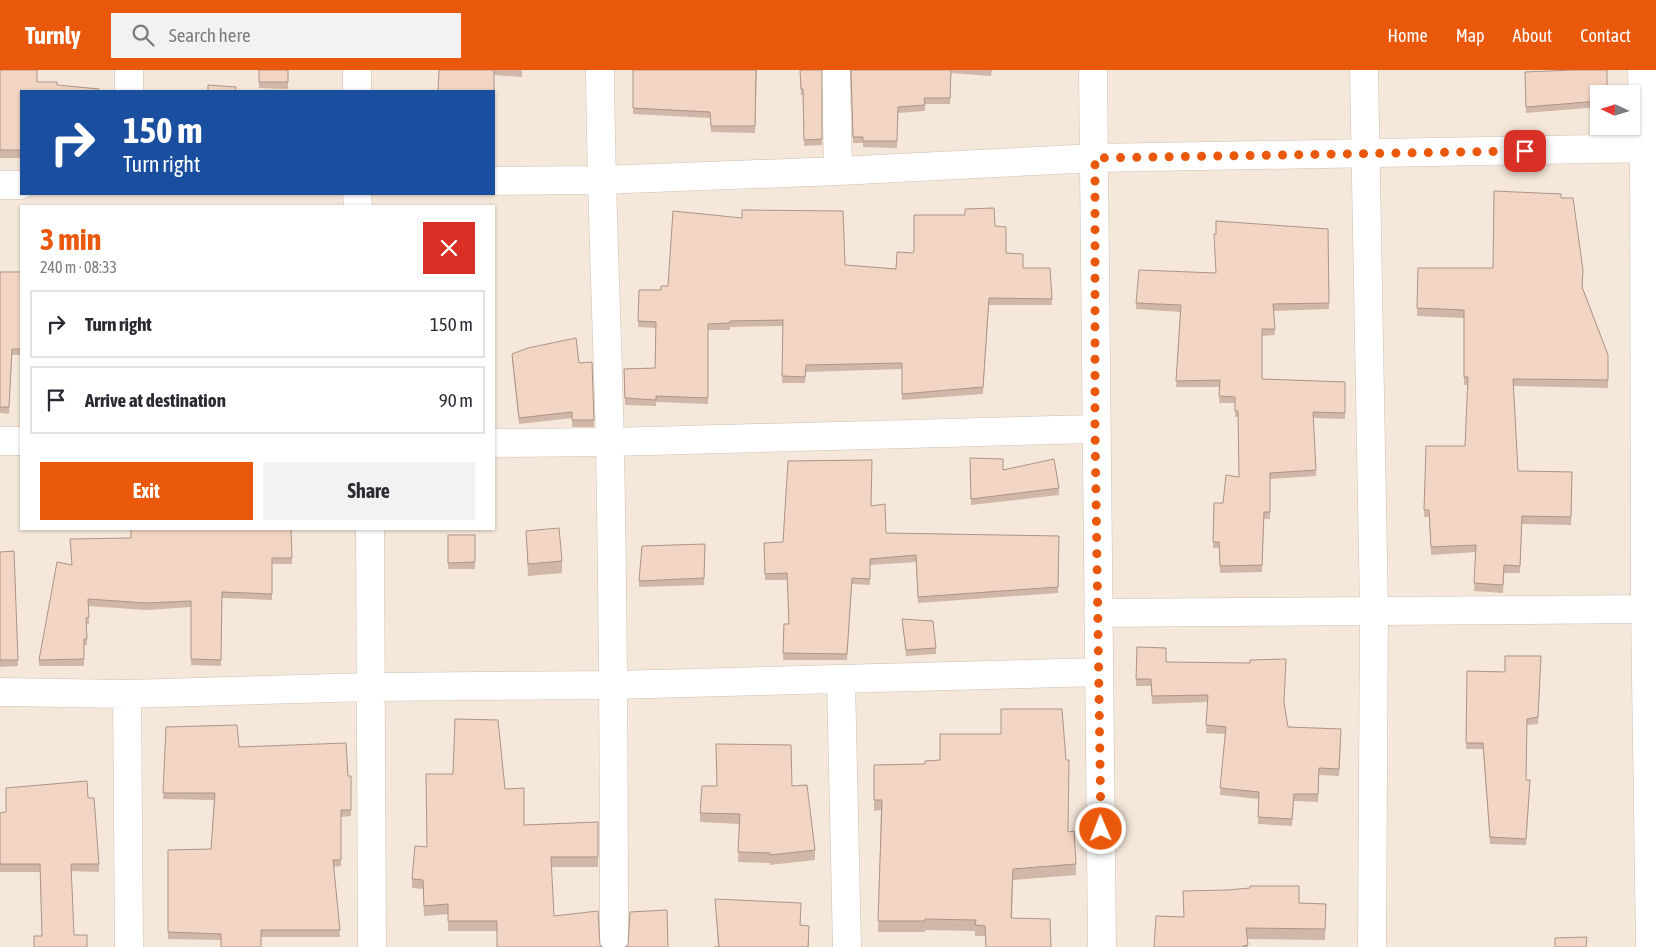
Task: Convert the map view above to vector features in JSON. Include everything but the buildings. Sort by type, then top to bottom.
[{"type":"street","points":[[128,70],[129,90]]},
{"type":"street","points":[[356,70],[356,90]]},
{"type":"street","points":[[600,70],[601,180],[610,442],[614,685],[614,947]]},
{"type":"street","points":[[836,70],[838,171]]},
{"type":"street","points":[[1093,70],[1095,158],[1095,429],[1102,947]]},
{"type":"street","points":[[1364,70],[1374,611],[1372,947]]},
{"type":"street","points":[[1642,70],[1650,148],[1650,947]]},
{"type":"street","points":[[495,180],[601,180],[838,171],[1095,158],[1650,148]]},
{"type":"street","points":[[0,185],[20,185]]},
{"type":"street","points":[[495,443],[610,442],[1095,429]]},
{"type":"street","points":[[0,440],[20,441]]},
{"type":"street","points":[[370,530],[372,947]]},
{"type":"street","points":[[1098,613],[1650,609]]},
{"type":"street","points":[[0,692],[127,694],[371,687],[614,685],[841,680],[1099,672]]},
{"type":"street","points":[[841,680],[848,947]]},
{"type":"street","points":[[127,694],[129,947]]},
{"type":"shaded area","points":[[0,70],[1656,70],[1656,947],[0,947]]},
{"type":"route","points":[[1101,829],[1095,429],[1095,158],[1525,151]]}]
